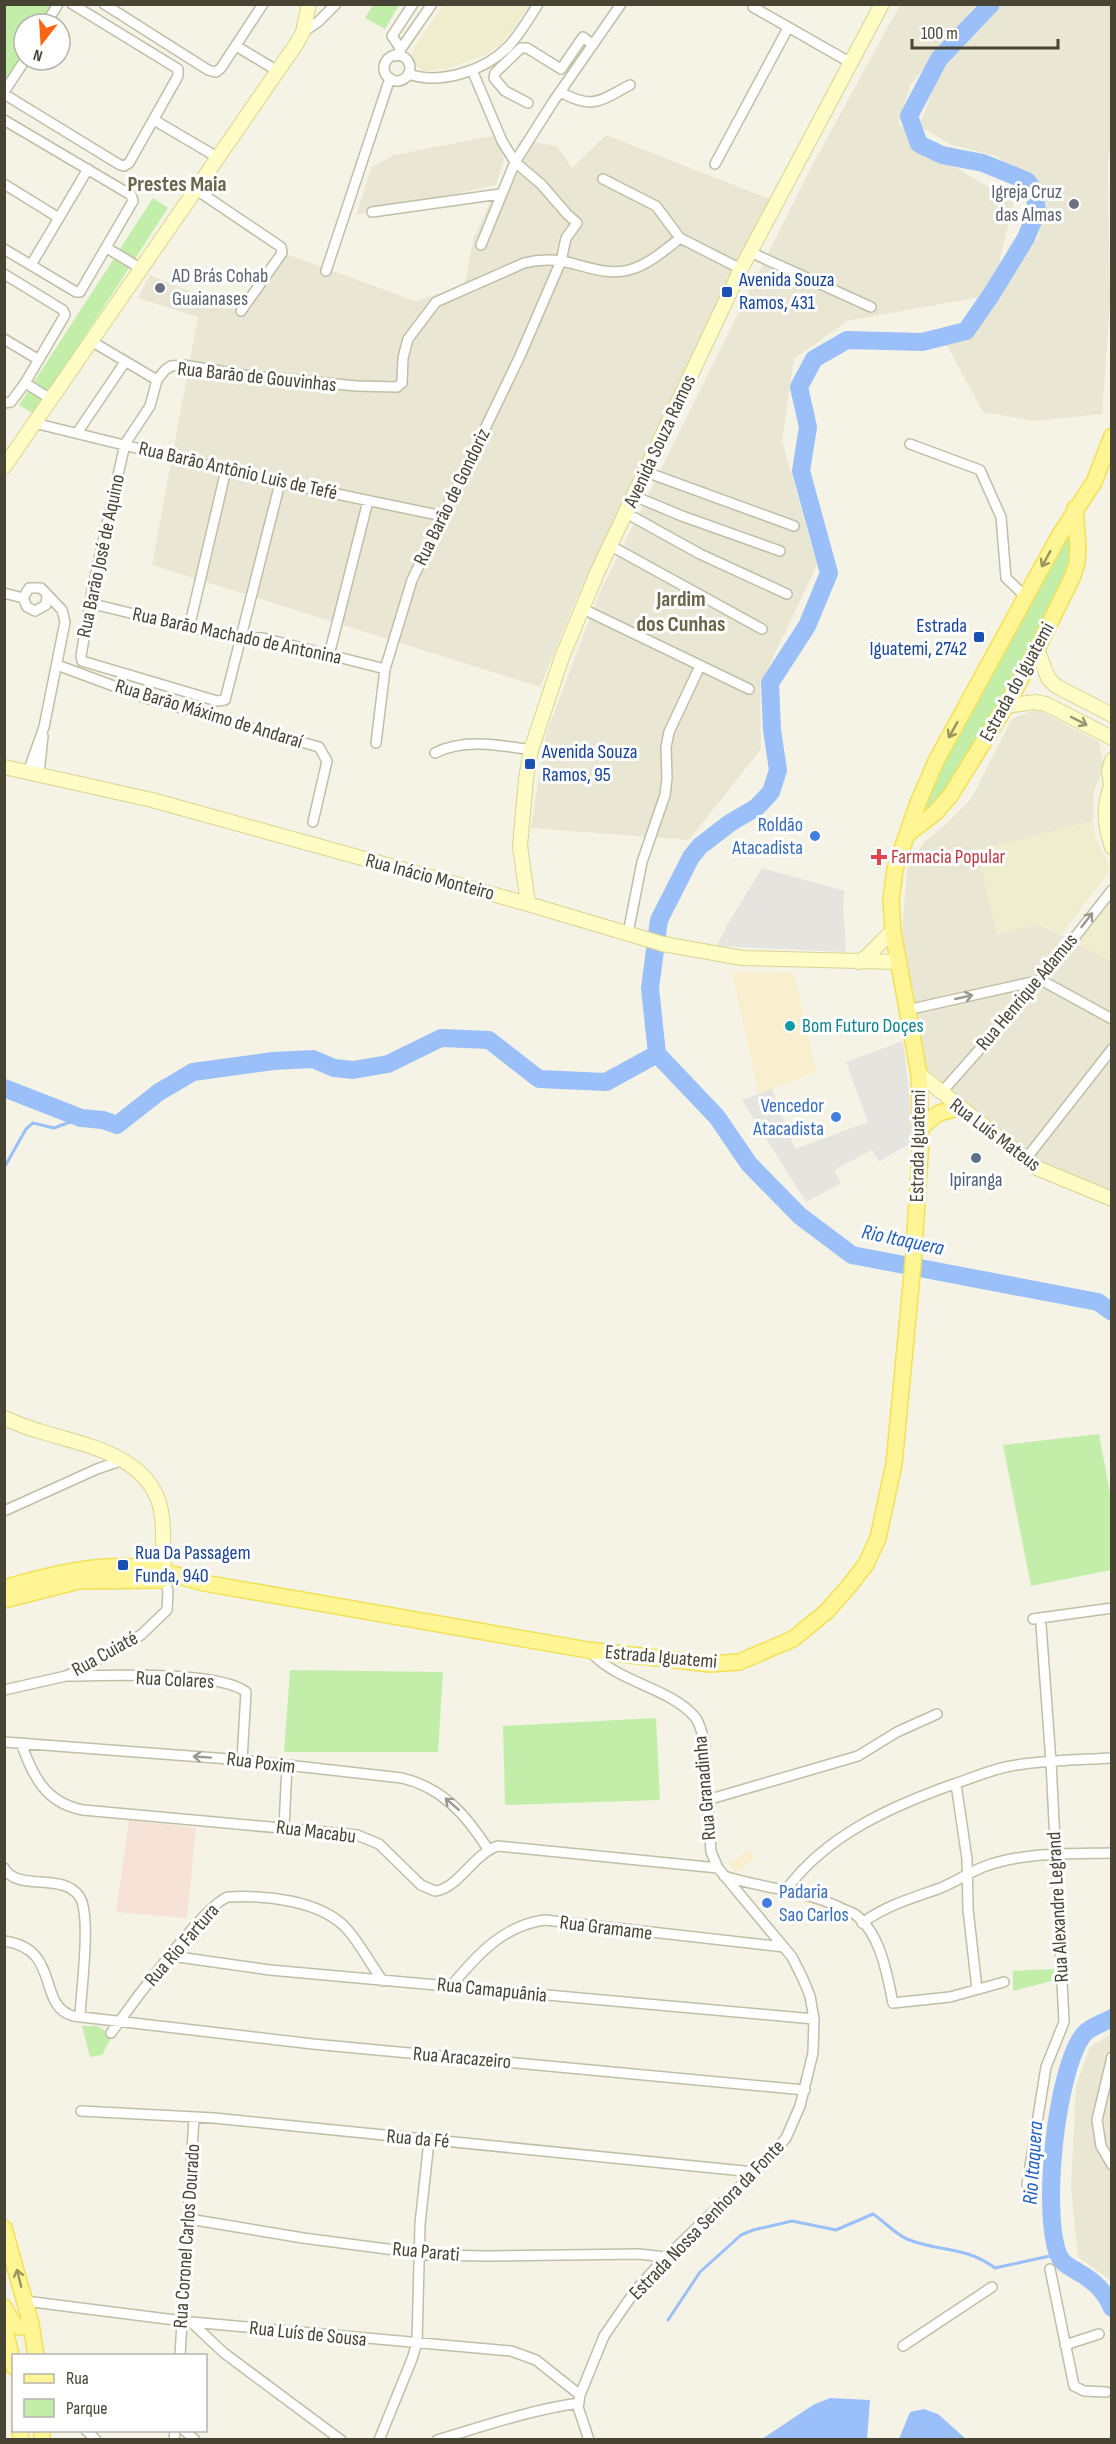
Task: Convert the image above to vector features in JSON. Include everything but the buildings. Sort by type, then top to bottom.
[{"type":"main road","name":"Estrada do Iguatemi","points":[[919,1074],[893,932],[892,882],[898,855],[909,833],[918,803],[936,761],[1059,536],[1075,508],[1094,482],[1112,436]]},
{"type":"main road","name":"Estrada do Iguatemi","points":[[909,833],[935,813],[950,796],[1006,706],[1038,649],[1077,563],[1075,508]]},
{"type":"main road","points":[[1059,536],[1070,537],[1078,546]]},
{"type":"main road","points":[[918,803],[925,812],[935,813]]},
{"type":"main road","name":"Estrada Iguatemi","points":[[164,1576],[588,1650],[710,1664],[739,1662],[793,1639],[826,1612],[866,1564],[878,1538],[888,1497],[903,1385],[912,1271],[921,1127],[919,1074]]},
{"type":"main road","points":[[921,1127],[939,1113],[958,1108]]},
{"type":"main road","points":[[4,1588],[74,1570],[108,1568],[164,1576]]},
{"type":"main road","points":[[4,1600],[78,1581],[164,1576]]},
{"type":"main road","points":[[4,2228],[31,2324],[36,2354]]},
{"type":"main road","points":[[4,2307],[14,2325],[21,2327],[31,2324]]},
{"type":"main road","points":[[4,2326],[12,2359]]},
{"type":"street","points":[[17,72],[4,93],[120,165],[124,166],[129,163],[178,76],[178,69],[72,4]]},
{"type":"street","points":[[104,4],[208,70],[216,72],[221,68],[263,4]]},
{"type":"street","points":[[303,32],[309,4]]},
{"type":"street","points":[[4,467],[303,32],[318,22],[336,4]]},
{"type":"street","points":[[408,74],[408,61],[398,52],[392,36],[413,4]]},
{"type":"street","points":[[432,4],[398,52],[385,64],[385,72],[390,78],[400,80],[408,74],[439,78],[472,70],[492,59],[510,45],[538,4]]},
{"type":"street","points":[[481,245],[515,162],[621,4]]},
{"type":"street","name":"Avenida Souza Ramos","points":[[528,904],[520,846],[531,750],[581,608],[741,269],[882,4]]},
{"type":"street","points":[[753,7],[851,63]]},
{"type":"street","points":[[716,164],[788,28]]},
{"type":"street","points":[[528,103],[495,82],[495,74],[521,48],[527,48],[561,69],[583,38],[593,45]]},
{"type":"street","points":[[236,46],[276,70]]},
{"type":"street","points":[[472,70],[502,141],[515,162]]},
{"type":"street","points":[[326,271],[390,78]]},
{"type":"street","points":[[560,92],[582,103],[593,103],[630,85]]},
{"type":"street","points":[[483,98],[500,86]]},
{"type":"street","points":[[4,120],[131,195],[132,205],[83,290],[76,292],[4,249]]},
{"type":"street","points":[[154,120],[216,157]]},
{"type":"street","name":"Rua Barão de Gondoriz","points":[[376,743],[385,669],[406,597],[520,356],[561,261],[566,238],[577,223],[542,184],[515,162]]},
{"type":"street","points":[[31,265],[88,169]]},
{"type":"street","points":[[603,179],[656,206],[680,238],[741,269]]},
{"type":"street","points":[[4,184],[59,218]]},
{"type":"street","points":[[195,189],[277,243],[281,248],[282,253],[241,311]]},
{"type":"street","points":[[372,212],[500,194]]},
{"type":"street","points":[[561,261],[596,270],[616,272],[643,264],[680,238]]},
{"type":"street","points":[[107,248],[140,268]]},
{"type":"street","points":[[750,252],[871,307]]},
{"type":"street","name":"Rua Barão de Gouvinhas","points":[[91,341],[157,380],[165,370],[176,365],[250,376],[357,386],[397,387],[402,383],[403,358],[408,339],[436,302],[524,263],[561,261]]},
{"type":"street","points":[[4,274],[63,310],[65,317],[25,383],[11,402],[5,403]]},
{"type":"street","points":[[4,339],[39,360]]},
{"type":"street","points":[[76,433],[125,362]]},
{"type":"street","name":"Rua Barão José de Aquino","points":[[157,380],[150,406],[124,444],[89,603],[82,661],[223,701],[226,698],[241,637]]},
{"type":"street","points":[[25,383],[51,399]]},
{"type":"street","name":"Rua Barão Antônio Luis de Tefé","points":[[34,423],[226,471],[443,516]]},
{"type":"street","points":[[910,444],[980,470],[1001,517],[1006,578],[1026,597]]},
{"type":"street","points":[[189,628],[226,471]]},
{"type":"street","points":[[646,472],[794,526]]},
{"type":"street","points":[[241,637],[280,483]]},
{"type":"street","points":[[634,496],[780,551]]},
{"type":"street","points":[[329,655],[368,501]]},
{"type":"street","points":[[626,513],[700,554],[787,594]]},
{"type":"street","points":[[611,546],[762,629]]},
{"type":"street","points":[[23,598],[27,590],[35,587],[41,588],[58,604],[65,616],[57,665],[33,773]]},
{"type":"street","points":[[4,593],[23,598]]},
{"type":"street","points":[[23,598],[27,607],[35,611],[46,605],[47,595]]},
{"type":"street","name":"Rua Barão Machado de Antonina","points":[[89,603],[228,637],[263,638],[385,669]]},
{"type":"street","points":[[581,608],[749,689]]},
{"type":"street","points":[[1038,649],[1048,678],[1056,686],[1112,715]]},
{"type":"street","name":"Rua Barão Máximo de Andaraí","points":[[57,665],[146,698],[319,747],[327,756],[327,761],[313,822]]},
{"type":"street","points":[[628,933],[642,862],[665,795],[666,747],[669,732],[700,666]]},
{"type":"street","points":[[1046,704],[1045,694],[1050,688],[1056,686]]},
{"type":"street","points":[[1006,706],[1035,702],[1046,704],[1112,738]]},
{"type":"street","points":[[435,753],[446,747],[465,745],[503,746],[531,750]]},
{"type":"street","points":[[1112,760],[1109,771],[1111,784],[1104,813],[1105,828],[1112,847]]},
{"type":"street","name":"Rua Inácio Monteiro","points":[[4,767],[152,800],[528,904],[663,944],[742,958],[899,962]]},
{"type":"street","name":"Rua Henrique Adamus","points":[[941,1093],[1041,980],[1112,890]]},
{"type":"street","points":[[859,962],[871,954],[893,932]]},
{"type":"street","points":[[907,1010],[1041,980],[1112,1019]]},
{"type":"street","points":[[1025,1160],[1112,1049]]},
{"type":"street","name":"Rua Luís Mateus","points":[[919,1074],[958,1108],[1042,1172],[1112,1199]]},
{"type":"street","points":[[4,1418],[40,1432],[64,1437],[123,1460],[146,1479],[155,1491],[163,1525],[164,1576]]},
{"type":"street","points":[[4,1511],[97,1469],[123,1460]]},
{"type":"street","name":"Rua Cuiaté","points":[[4,1690],[66,1676],[141,1635],[162,1617],[169,1601],[164,1576]]},
{"type":"street","name":"Rua Alexandre Legrand","points":[[1027,2185],[1046,2067],[1064,2022],[1051,1762],[1037,1622],[1112,1608]]},
{"type":"street","name":"Rua Granadinha","points":[[588,1650],[605,1666],[669,1698],[695,1717],[704,1739],[709,1842],[718,1868],[724,1876]]},
{"type":"street","name":"Rua Colares","points":[[66,1676],[208,1680],[232,1684],[246,1692],[242,1760]]},
{"type":"street","points":[[707,1800],[858,1756],[897,1732],[937,1714]]},
{"type":"street","name":"Rua Poxim","points":[[4,1742],[242,1760],[380,1775],[416,1782],[448,1799],[466,1817],[488,1849]]},
{"type":"street","name":"Rua Macabu","points":[[21,1743],[35,1776],[52,1798],[67,1807],[346,1833],[372,1839],[421,1885],[435,1891],[448,1886],[488,1849]]},
{"type":"street","points":[[786,1890],[814,1858],[860,1826],[915,1798],[1009,1766],[1112,1758]]},
{"type":"street","points":[[284,1827],[287,1766]]},
{"type":"street","points":[[956,1784],[968,1875],[968,1909],[977,1989]]},
{"type":"street","points":[[488,1849],[509,1846],[718,1868]]},
{"type":"street","points":[[862,1923],[888,1908],[998,1863],[1056,1855],[1112,1853]]},
{"type":"street","points":[[4,1941],[17,1943],[30,1950],[41,1963],[58,2008],[68,2014],[80,2016],[86,1923],[82,1900],[68,1886],[6,1874]]},
{"type":"street","points":[[724,1876],[752,1885],[804,1893],[856,1915],[882,1954],[893,2003],[950,1997],[1004,1982]]},
{"type":"street","name":"Estrada Nossa Senhora da Fonte","points":[[579,2399],[604,2336],[635,2291],[665,2258],[786,2138],[794,2124],[805,2090],[813,2053],[814,2019],[810,1996],[803,1978],[784,1947],[724,1876]]},
{"type":"street","name":"Rua Rio Fartura","points":[[111,2033],[171,1956],[208,1912],[224,1898],[292,1901],[312,1906],[340,1922],[383,1981]]},
{"type":"street","name":"Rua Gramame","points":[[452,1985],[474,1959],[495,1940],[532,1922],[545,1920],[784,1947]]},
{"type":"street","name":"Rua Camapuânia","points":[[171,1956],[270,1971],[452,1985],[814,2019]]},
{"type":"street","name":"Rua Aracazeiro","points":[[80,2016],[313,2044],[805,2090]]},
{"type":"street","points":[[1112,2057],[1096,2120],[1101,2146],[1112,2165]]},
{"type":"street","name":"Rua da Fé","points":[[81,2111],[194,2117],[754,2172]]},
{"type":"street","name":"Rua Coronel Carlos Dourado","points":[[180,2354],[186,2322],[194,2117]]},
{"type":"street","points":[[379,2439],[417,2343],[419,2253],[429,2141]]},
{"type":"street","name":"Rua Parati","points":[[189,2219],[419,2253],[487,2256],[639,2254],[665,2258]]},
{"type":"street","points":[[1050,2269],[1074,2386],[1084,2391],[1106,2392]]},
{"type":"street","points":[[903,2346],[992,2287]]},
{"type":"street","name":"Rua Luís de Sousa","points":[[25,2301],[186,2322],[511,2351],[525,2355],[579,2399]]},
{"type":"street","points":[[186,2322],[224,2353],[341,2439]]},
{"type":"street","points":[[1065,2345],[1099,2334]]},
{"type":"street","points":[[437,2439],[579,2399],[578,2407],[589,2439]]},
{"type":"shaded area","points":[[443,5],[531,5],[503,42],[489,53],[447,69],[423,71],[411,58],[414,48]]},
{"type":"shaded area","points":[[900,5],[976,5],[911,84],[898,124],[961,171],[1014,202],[991,295],[847,321],[794,359],[782,440],[817,565],[760,685],[761,749],[689,840],[531,828],[546,734],[599,594],[807,175]]},
{"type":"shaded area","points":[[1002,5],[1111,5],[1112,142],[1108,161],[1110,304],[1102,414],[1035,421],[983,412],[945,342],[964,339],[996,301],[1039,236],[1044,189],[996,156],[952,145],[919,126],[940,71]]},
{"type":"shaded area","points":[[497,135],[504,159],[496,185],[356,215],[371,168],[394,155]]},
{"type":"shaded area","points":[[606,135],[770,199],[577,597],[540,687],[152,565],[198,317],[138,298],[150,275],[245,314],[286,254],[415,301],[464,286],[474,237],[520,140],[557,146],[572,168]]},
{"type":"shaded area","points":[[1036,709],[1099,742],[1104,765],[1094,792],[1093,821],[977,851],[1039,924],[1111,960],[1111,1190],[1035,1160],[926,1069],[902,934],[907,869],[924,842],[971,799],[1012,719]]},
{"type":"shaded area","points":[[1093,821],[1095,837],[1111,869],[1062,934],[1039,924],[997,935],[977,850]]},
{"type":"shaded area","points":[[762,868],[845,891],[843,902],[846,952],[717,946]]},
{"type":"shaded area","points":[[1111,902],[1111,960],[1077,943]]},
{"type":"shaded area","points":[[732,972],[794,973],[816,1072],[759,1094]]},
{"type":"shaded area","points":[[903,1041],[912,1117],[912,1142],[879,1162],[872,1150],[834,1170],[841,1183],[806,1202],[742,1100],[772,1089],[795,1149],[868,1122],[846,1062]]},
{"type":"shaded area","points":[[129,1820],[196,1828],[187,1918],[116,1912]]},
{"type":"shaded area","points":[[750,1849],[756,1857],[736,1872],[728,1864]]},
{"type":"shaded area","points":[[1111,2034],[1111,2283],[1078,2257],[1071,2189],[1076,2086],[1090,2047]]},
{"type":"green space","points":[[5,5],[52,5],[48,12],[12,12],[12,72],[5,84]]},
{"type":"green space","points":[[373,5],[399,5],[385,29],[365,18]]},
{"type":"green space","points":[[153,198],[168,208],[34,414],[19,405]]},
{"type":"green space","points":[[1063,535],[1070,537],[1077,563],[950,796],[925,812],[921,809],[936,761]]},
{"type":"green space","points":[[1099,1434],[1111,1499],[1111,1570],[1031,1586],[1003,1445]]},
{"type":"green space","points":[[290,1670],[443,1672],[438,1752],[284,1752]]},
{"type":"green space","points":[[656,1718],[660,1800],[505,1805],[503,1726]]},
{"type":"green space","points":[[1054,1969],[1055,1980],[1013,1991],[1013,1971]]},
{"type":"green space","points":[[82,2026],[98,2026],[112,2036],[102,2055],[90,2057]]},
{"type":"water","points":[[830,2398],[870,2400],[867,2439],[762,2439],[813,2405]]},
{"type":"water","points":[[924,2409],[938,2414],[966,2439],[899,2439],[910,2412]]},
{"type":"waterway","points":[[657,1054],[650,988],[659,920],[691,857],[700,846],[730,823],[757,807],[771,792],[778,770],[772,730],[770,683],[807,626],[829,573],[801,471],[808,427],[799,387],[814,359],[847,340],[922,342],[966,331],[1026,238],[1037,211],[1034,190],[1027,181],[983,163],[942,155],[919,144],[909,116],[939,59],[991,4]]},
{"type":"waterway","points":[[4,1088],[81,1118],[103,1120],[117,1125],[159,1092],[193,1072],[273,1061],[313,1059],[334,1068],[353,1070],[388,1064],[441,1038],[489,1040],[539,1079],[606,1082],[657,1054]]},
{"type":"waterway","name":"Rio Itaquera","points":[[657,1054],[717,1117],[749,1164],[800,1216],[852,1255],[1098,1302],[1112,1312]]},
{"type":"waterway","points":[[4,1168],[26,1129],[33,1123],[54,1128],[81,1118]]},
{"type":"waterway","name":"Rio Itaquera","points":[[1112,2018],[1084,2034],[1074,2052],[1059,2110],[1051,2179],[1054,2239],[1060,2258],[1098,2287],[1112,2308]]},
{"type":"waterway","points":[[668,2320],[700,2272],[741,2235],[792,2221],[836,2230],[873,2214],[907,2239],[961,2252],[995,2268],[1059,2254]]},
{"type":"place","name":"Igreja Cruz das Almas","points":[[1074,204]]},
{"type":"place","name":"AD Brás Cohab Guaianases","points":[[160,288]]},
{"type":"place","name":"Avenida Souza Ramos, 431","points":[[727,292]]},
{"type":"place","name":"Estrada Iguatemi, 2742","points":[[979,637]]},
{"type":"place","name":"Avenida Souza Ramos, 95","points":[[530,764]]},
{"type":"place","name":"Roldão Atacadista","points":[[815,836]]},
{"type":"place","name":"Farmacia Popular","points":[[879,857]]},
{"type":"place","name":"Bom Futuro Doçes","points":[[790,1026]]},
{"type":"place","name":"Vencedor Atacadista","points":[[836,1117]]},
{"type":"place","name":"Ipiranga","points":[[976,1158]]},
{"type":"place","name":"Rua Da Passagem Funda, 940","points":[[123,1565]]},
{"type":"place","name":"Padaria Sao Carlos","points":[[767,1903]]},
{"type":"district","name":"Prestes Maia","points":[[177,184]]},
{"type":"district","name":"Jardim dos Cunhas","points":[[681,612]]}]
